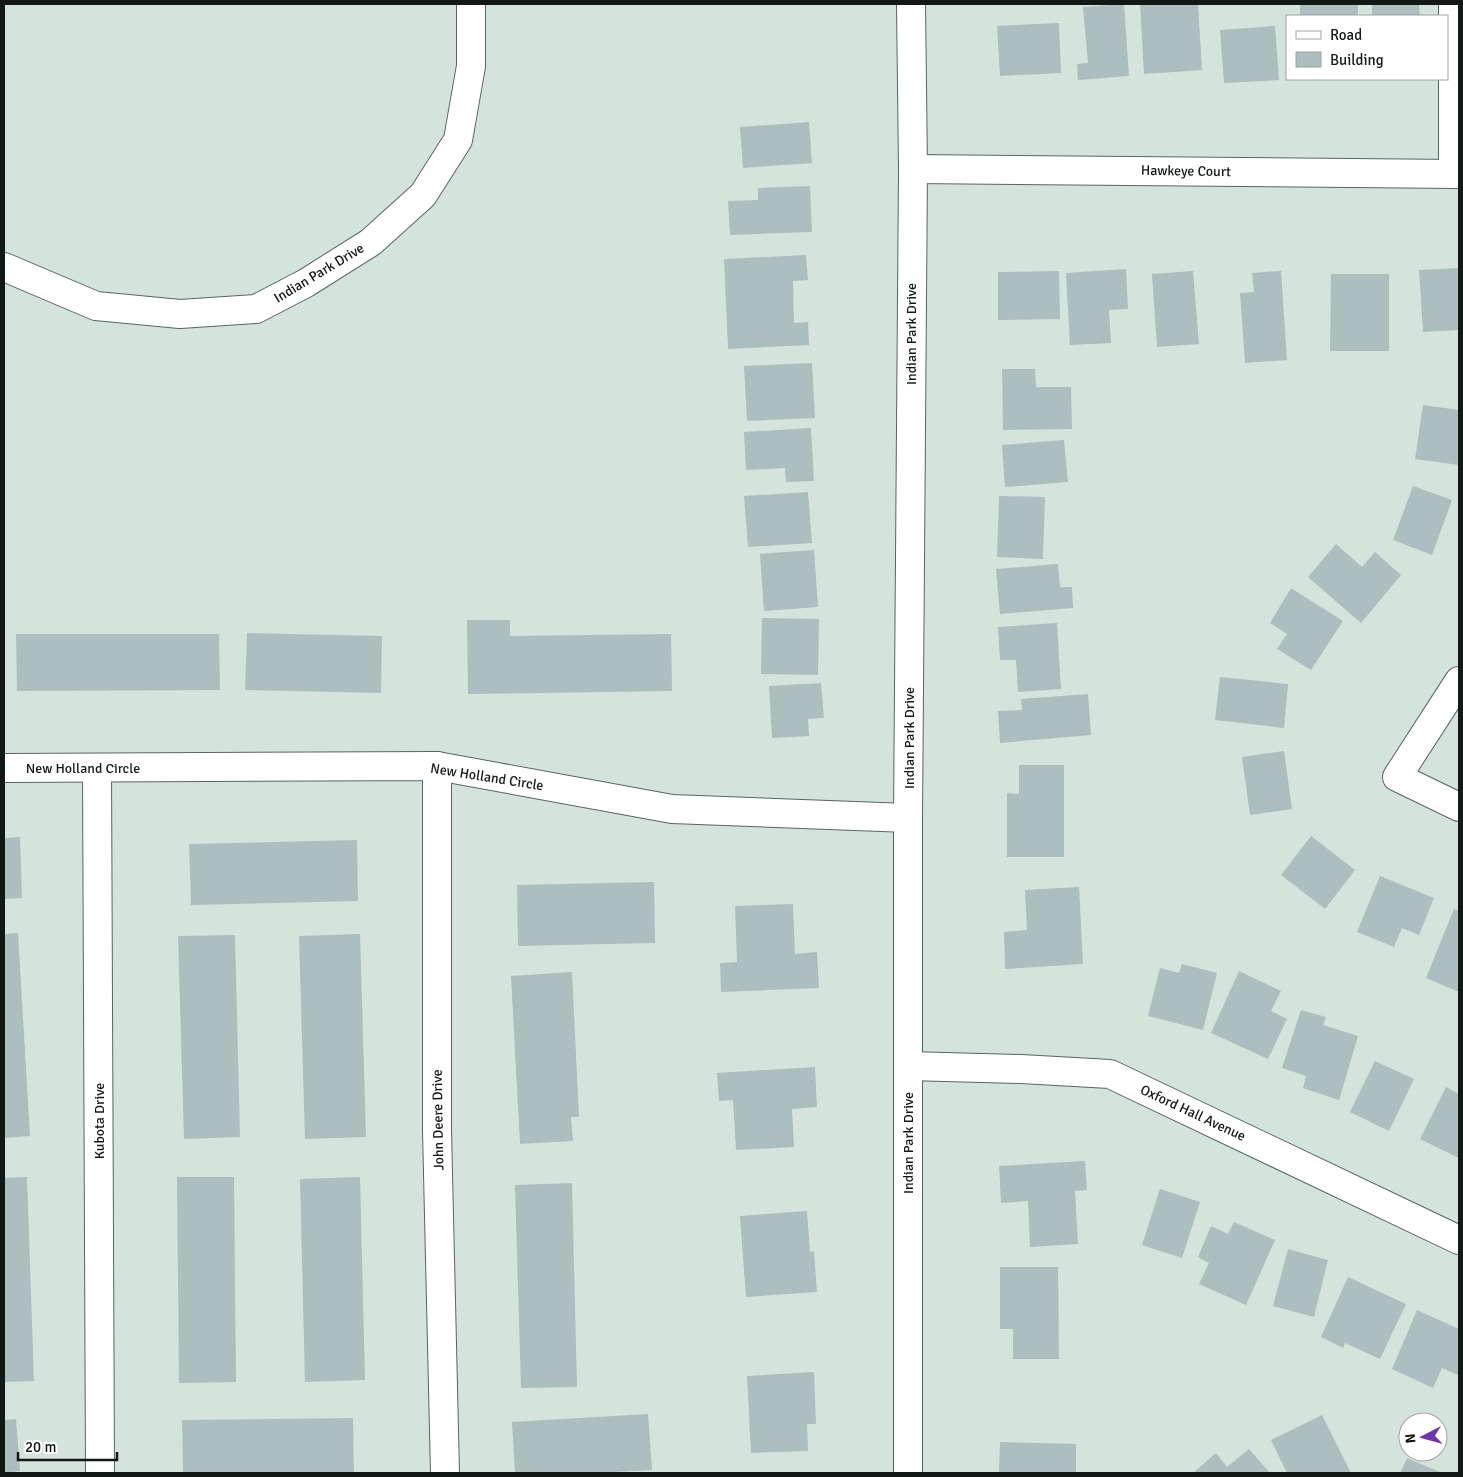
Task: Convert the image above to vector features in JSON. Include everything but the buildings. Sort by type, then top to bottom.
[{"type":"street","name":"Indian Park Drive","points":[[4,267],[96,306],[180,314],[256,309],[306,284],[371,242],[423,195],[458,140],[471,66],[471,4]]},
{"type":"street","name":"Indian Park Drive","points":[[908,1473],[911,4]]},
{"type":"street","points":[[1453,4],[1456,174]]},
{"type":"street","name":"Hawkeye Court","points":[[912,168],[1456,174]]},
{"type":"street","points":[[1459,681],[1397,777],[1459,807]]},
{"type":"street","name":"New Holland Circle","points":[[4,768],[437,766],[672,809],[908,818]]},
{"type":"street","name":"John Deere Drive","points":[[437,766],[437,1130],[445,1473]]},
{"type":"street","name":"Kubota Drive","points":[[97,768],[100,1473]]},
{"type":"street","name":"Oxford Hall Avenue","points":[[908,1066],[1110,1074],[1459,1240]]}]
